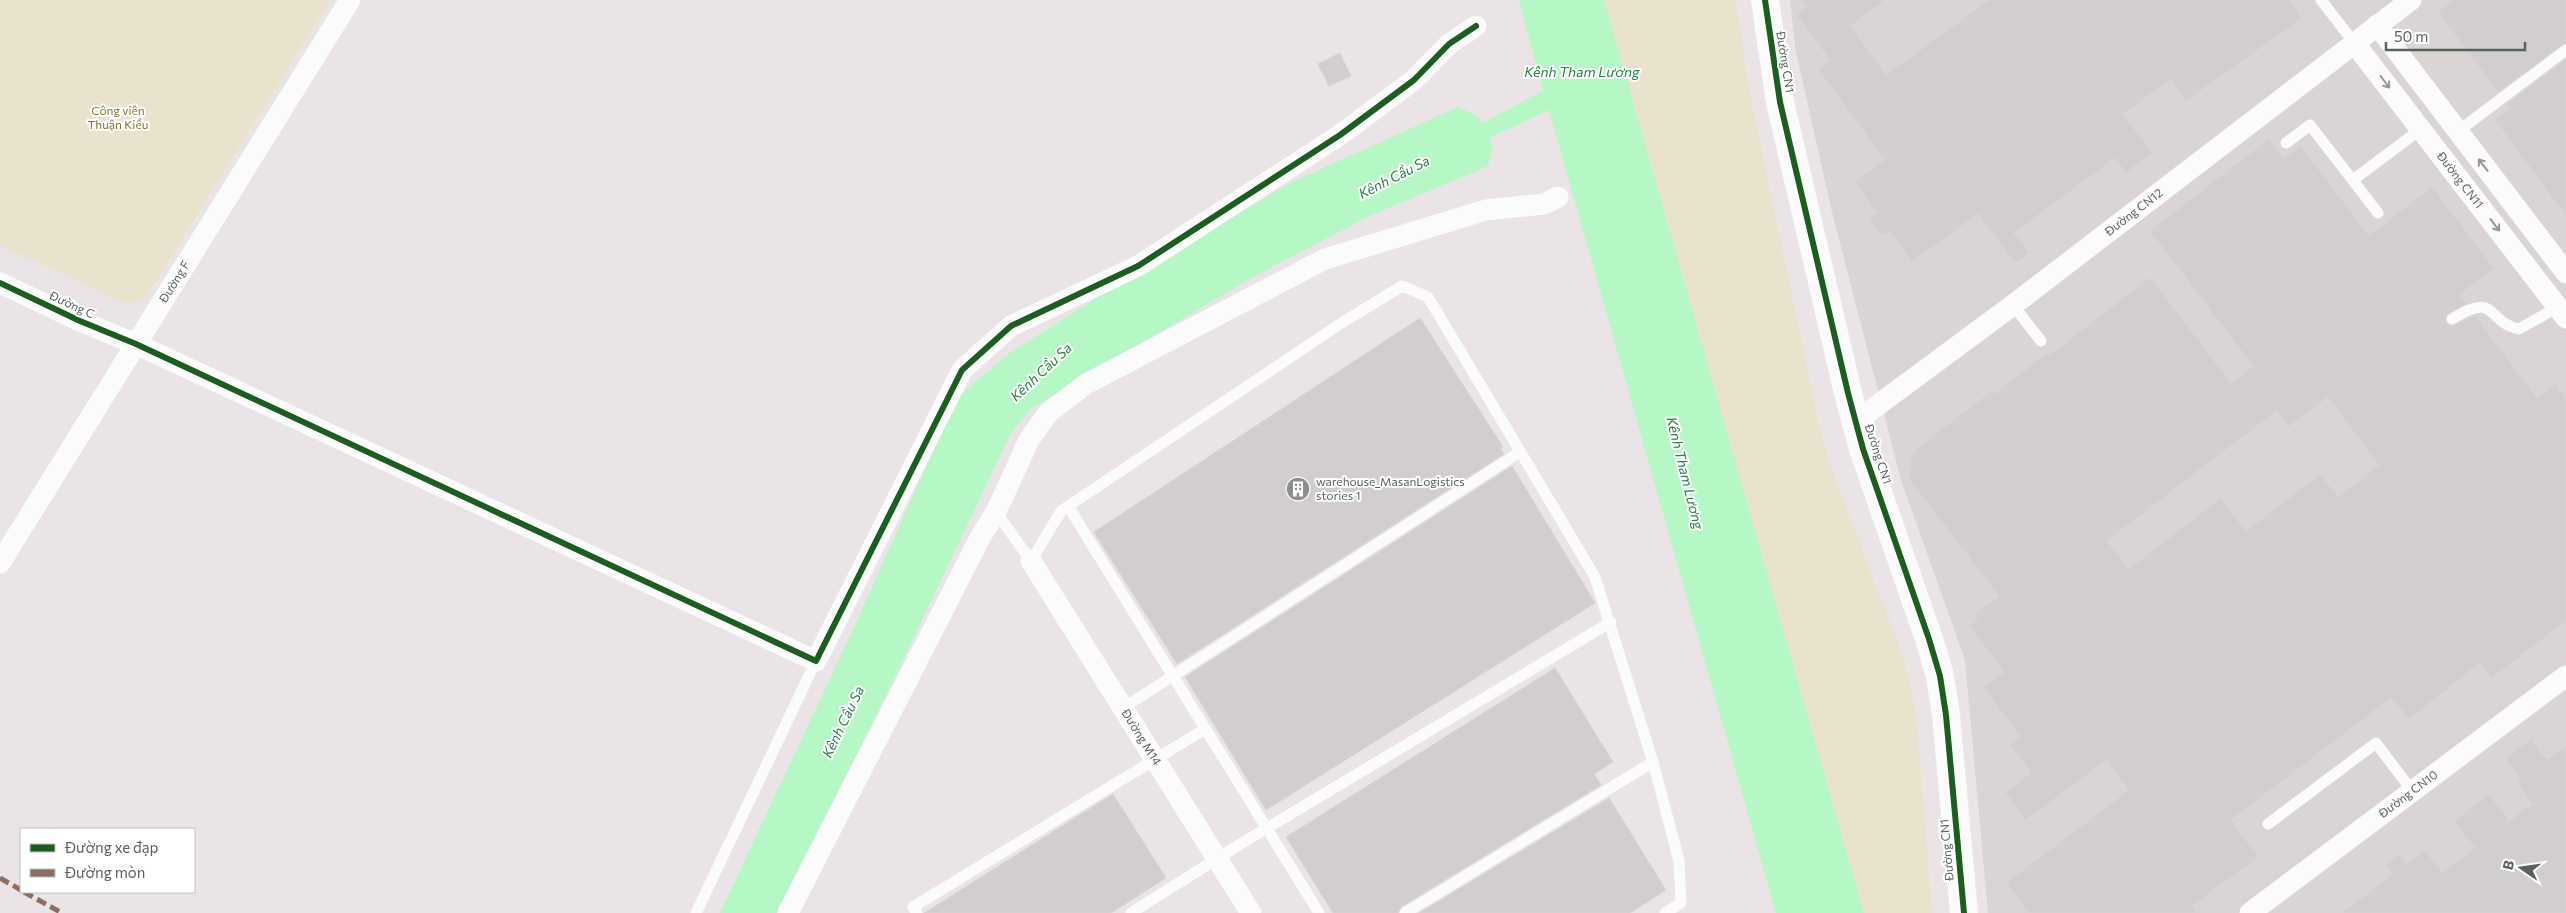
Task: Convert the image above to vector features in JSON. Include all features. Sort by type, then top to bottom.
[{"type":"street","name":"Đường F","points":[[0,563],[350,0]]},
{"type":"street","name":"Đường CN1","points":[[1765,0],[1780,102],[1856,422],[1940,676],[1946,715],[1964,913]]},
{"type":"street","name":"Đường CN12","points":[[1856,422],[2013,305],[2411,0]]},
{"type":"street","points":[[816,661],[962,370],[1011,326],[1138,266],[1340,135],[1414,80],[1449,44],[1476,26]]},
{"type":"street","points":[[2377,26],[2566,273]]},
{"type":"street","name":"Đường CN11","points":[[2355,44],[2562,313]]},
{"type":"street","points":[[788,913],[976,545],[996,512],[1028,440],[1048,413],[1086,384],[1325,259],[1486,210],[1544,204],[1558,197]]},
{"type":"street","name":"Đường C","points":[[0,283],[80,321],[136,344],[816,661]]},
{"type":"street","name":"Đường M14","points":[[1031,561],[1251,913]]},
{"type":"street","name":"Đường CN10","points":[[2250,913],[2566,676]]},
{"type":"lane","points":[[2321,0],[2355,44]]},
{"type":"lane","points":[[2457,132],[2566,50]]},
{"type":"lane","points":[[2286,144],[2310,125],[2378,213]]},
{"type":"lane","points":[[2353,180],[2421,129]]},
{"type":"lane","points":[[996,512],[1031,561],[1061,511],[1343,322],[1402,286],[1428,297],[1595,577],[1611,622],[1653,762],[1679,861],[1681,902],[1665,913]]},
{"type":"lane","points":[[2013,305],[2041,340]]},
{"type":"lane","points":[[2452,319],[2470,308],[2479,306],[2488,309],[2519,329],[2562,313]]},
{"type":"lane","points":[[1123,708],[1520,452]]},
{"type":"lane","points":[[1068,506],[1172,677],[1268,827],[1319,913]]},
{"type":"lane","points":[[1131,913],[1216,858],[1611,622]]},
{"type":"lane","points":[[696,913],[816,661]]},
{"type":"lane","points":[[917,913],[912,906],[1205,729]]},
{"type":"lane","points":[[2268,824],[2376,743],[2413,792]]},
{"type":"lane","points":[[1405,913],[1653,762]]},
{"type":"shaded area","points":[[1790,0],[2566,0],[2566,913],[1988,913],[1965,660],[1901,480],[1831,208],[1796,52]]},
{"type":"green space","name":"Công viên Thuận Kiều","points":[[0,0],[330,0],[145,299],[127,304],[0,245]]},
{"type":"green space","points":[[1604,0],[1736,0],[1748,85],[1819,425],[1829,463],[1904,659],[1916,714],[1932,913],[1864,913]]},
{"type":"water","points":[[1519,0],[1604,0],[1864,913],[1776,913],[1549,110],[1489,138],[1493,145],[1488,166],[1365,218],[1244,282],[1030,409],[1011,433],[878,712],[776,913],[720,913],[850,636],[957,398],[1008,354],[1114,287],[1290,183],[1458,107],[1476,115],[1482,123],[1543,91]]},
{"type":"building","points":[[1802,0],[1885,0],[1851,26],[1886,75],[1989,0],[2289,0],[2302,18],[2186,101],[2171,79],[2123,114],[2152,153],[2126,173],[2115,158],[2014,233],[2029,253],[2015,263],[1978,214],[1912,262],[1890,231],[1882,236],[1869,218],[1877,213],[1855,182],[1885,160],[1818,69],[1830,60],[1797,15],[1807,7]]},
{"type":"building","points":[[2454,0],[2566,0],[2566,43],[2498,92],[2438,12]]},
{"type":"building","points":[[1340,53],[1351,76],[1329,86],[1318,64]]},
{"type":"building","points":[[2566,59],[2566,216],[2495,120],[2511,108],[2507,104]]},
{"type":"building","points":[[2269,139],[2283,159],[2301,146],[2369,236],[2432,187],[2494,268],[2459,295],[2466,304],[2448,313],[2445,319],[2448,325],[2452,326],[2475,316],[2537,398],[2555,384],[2566,399],[2566,621],[2492,678],[2480,663],[2409,719],[2391,698],[2231,820],[2258,857],[2192,906],[2197,913],[2029,913],[2006,883],[2129,790],[2107,760],[2026,820],[2005,792],[2031,773],[2010,745],[2021,737],[1983,687],[2004,672],[1970,626],[1978,619],[1974,615],[1999,596],[1909,479],[1911,457],[1916,449],[1992,391],[1994,394],[2047,353],[2049,356],[2150,277],[2231,383],[2253,366],[2150,231]],"holes":[[[2328,397],[2379,465],[2338,497],[2320,474],[2246,531],[2221,498],[2129,569],[2107,541],[2276,411],[2288,427]]]},
{"type":"building","name":"warehouse_MasanLogistics stories 1","points":[[1420,318],[1503,447],[1500,448],[1504,454],[1177,664],[1094,532]]},
{"type":"building","points":[[1512,466],[1595,603],[1266,810],[1185,677]]},
{"type":"building","points":[[1555,668],[1613,762],[1594,774],[1601,785],[1401,907],[1398,913],[1333,913],[1286,837]]},
{"type":"building","points":[[2531,739],[2547,760],[2566,746],[2566,913],[2342,913],[2393,874],[2386,865],[2399,854],[2406,864],[2425,850],[2442,873],[2475,848],[2454,821],[2489,794],[2509,821],[2532,804],[2517,783],[2521,780],[2505,759]]},
{"type":"building","points":[[1113,794],[1166,878],[1111,913],[924,913]]},
{"type":"building","points":[[1609,798],[1666,890],[1630,913],[1419,913]]},
{"type":"marked path","points":[[0,878],[20,889]]},
{"type":"marked path","points":[[26,893],[62,913]]},
{"type":"cycle path","points":[[1765,0],[1780,102],[1848,393],[1863,449],[1940,676],[1946,715],[1964,913]]},
{"type":"cycle path","points":[[0,283],[80,321],[136,344],[816,661],[962,370],[1011,326],[1138,266],[1340,135],[1414,80],[1449,44],[1476,26]]},
{"type":"place","name":"warehouse_MasanLogistics stories 1","points":[[1298,489]]},
{"type":"water label","name":"Kênh Tham Lương","points":[[1582,72]]},
{"type":"water label","name":"Kênh Cầu Sa","points":[[1394,177]]},
{"type":"water label","name":"Kênh Cầu Sa","points":[[1041,372]]},
{"type":"water label","name":"Kênh Tham Lương","points":[[1685,473]]},
{"type":"water label","name":"Kênh Cầu Sa","points":[[843,722]]}]
